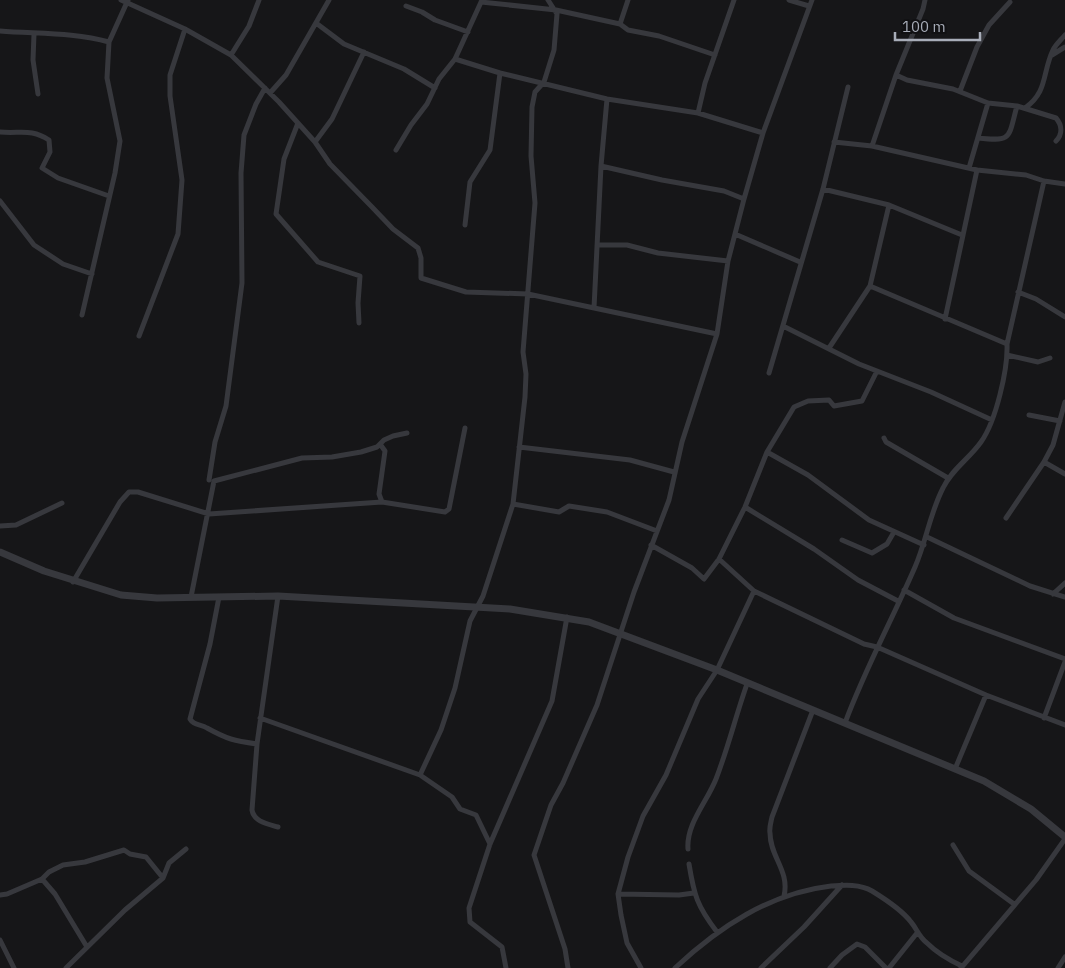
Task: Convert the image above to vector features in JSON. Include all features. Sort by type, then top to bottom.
[{"type":"street","points":[[120,0],[185,28],[231,55],[270,92],[315,142],[330,164],[394,229],[418,248],[421,258],[421,278],[466,292],[528,294],[716,334]]},
{"type":"street","points":[[231,55],[249,26],[259,0]]},
{"type":"street","points":[[270,92],[286,75],[329,0]]},
{"type":"street","points":[[420,775],[441,730],[455,688],[470,621],[488,580],[513,504],[525,397],[526,374],[523,352],[535,203],[531,119],[535,92],[544,82],[554,50],[556,10],[548,0]]},
{"type":"street","points":[[620,24],[628,0]]},
{"type":"street","points":[[698,112],[734,0]]},
{"type":"street","points":[[789,0],[810,6]]},
{"type":"street","points":[[568,968],[565,949],[534,855],[551,805],[563,784],[595,712],[620,633],[668,500],[674,472],[716,334],[728,261],[744,198],[763,133],[812,0]]},
{"type":"street","points":[[872,146],[896,75],[925,0]]},
{"type":"street","points":[[396,150],[454,59],[481,1],[556,10],[620,24],[628,30],[659,36],[715,55]]},
{"type":"street","points":[[82,315],[120,141],[107,78],[109,42],[127,2]]},
{"type":"street","points":[[960,91],[977,47],[990,25],[1010,2]]},
{"type":"street","points":[[406,6],[422,12],[434,20],[468,32]]},
{"type":"street","points":[[316,22],[344,44],[404,70],[435,88]]},
{"type":"street","points":[[140,336],[178,234],[182,180],[170,96],[170,75],[185,28]]},
{"type":"street","points":[[0,31],[89,36],[109,42]]},
{"type":"street","points":[[34,34],[33,60],[38,94]]},
{"type":"street","points":[[1025,108],[1035,101],[1042,89],[1044,73],[1054,47],[1065,35]]},
{"type":"street","points":[[1050,58],[1055,52],[1065,47]]},
{"type":"street","points":[[315,142],[332,118],[364,52]]},
{"type":"street","points":[[454,59],[500,73],[544,82],[607,99],[698,112],[763,133]]},
{"type":"street","points":[[465,226],[470,182],[490,150],[500,73]]},
{"type":"street","points":[[896,75],[960,91],[988,103],[1017,106],[1056,118],[1060,122],[1061,132],[1056,141]]},
{"type":"street","points":[[770,373],[800,262],[823,189],[848,87]]},
{"type":"street","points":[[209,480],[215,442],[226,406],[242,283],[244,135],[256,104],[265,88]]},
{"type":"street","points":[[594,308],[601,166],[607,99]]},
{"type":"street","points":[[969,168],[988,103]]},
{"type":"street","points":[[978,138],[1001,141],[1005,139],[1009,133],[1017,106]]},
{"type":"street","points":[[298,123],[284,159],[276,214],[318,262],[360,276],[359,323]]},
{"type":"street","points":[[0,132],[42,134],[50,140],[50,152],[42,168],[58,178],[109,196]]},
{"type":"street","points":[[834,142],[872,146],[977,170],[1026,175],[1044,181],[1065,184]]},
{"type":"street","points":[[601,166],[662,180],[724,191],[744,198]]},
{"type":"street","points":[[945,319],[957,273],[962,235],[977,170]]},
{"type":"street","points":[[845,723],[864,672],[924,545],[942,490],[948,478],[980,444],[992,420],[1007,355],[1007,344],[1018,292],[1044,181]]},
{"type":"street","points":[[823,189],[888,205],[962,235]]},
{"type":"street","points":[[0,201],[34,245],[63,264],[92,274]]},
{"type":"street","points":[[830,348],[870,286],[888,205]]},
{"type":"street","points":[[735,234],[800,262]]},
{"type":"street","points":[[597,245],[627,245],[658,253],[728,261]]},
{"type":"street","points":[[870,286],[1007,344]]},
{"type":"street","points":[[1018,292],[1036,298],[1065,317]]},
{"type":"street","points":[[783,326],[877,371],[931,392],[992,420]]},
{"type":"street","points":[[1007,355],[1038,362],[1050,358]]},
{"type":"street","points":[[651,545],[692,568],[704,579],[719,559],[745,507],[767,452],[794,407],[808,401],[829,400],[834,406],[859,402],[866,396],[877,371]]},
{"type":"street","points":[[1006,518],[1044,462],[1053,445],[1065,402]]},
{"type":"street","points":[[1029,415],[1060,421]]},
{"type":"street","points":[[73,582],[120,502],[129,492],[138,492],[208,514],[382,502],[447,511],[456,478],[465,428]]},
{"type":"street","points":[[191,596],[214,481],[302,458],[332,457],[379,446],[393,436],[407,433]]},
{"type":"street","points":[[884,438],[886,442],[948,478]]},
{"type":"street","points":[[379,446],[385,451],[379,494],[382,502]]},
{"type":"street","points":[[520,448],[630,460],[674,472]]},
{"type":"street","points":[[767,452],[808,476],[869,520],[924,545]]},
{"type":"street","points":[[1044,462],[1065,474]]},
{"type":"street","points":[[0,526],[16,525],[62,503]]},
{"type":"street","points":[[513,504],[559,512],[569,506],[607,512],[657,531]]},
{"type":"street","points":[[745,507],[814,549],[858,580],[898,601]]},
{"type":"street","points":[[842,540],[872,553],[887,544],[894,532]]},
{"type":"street","points":[[927,537],[994,570],[1065,597]]},
{"type":"street","points":[[0,552],[73,582],[121,595],[156,598],[278,596],[510,609],[567,617],[620,633],[717,670],[746,684],[984,781],[1014,798],[1049,823],[1065,838],[1036,880],[961,967],[944,957],[917,933],[910,920],[870,890],[858,886],[842,885],[806,889],[784,896],[703,941],[675,968]]},
{"type":"street","points":[[719,559],[754,591],[864,644],[877,647],[986,695],[1065,725]]},
{"type":"street","points":[[1053,594],[1065,583]]},
{"type":"street","points":[[904,590],[954,618],[993,634],[1036,647],[1065,661],[1044,718]]},
{"type":"street","points":[[642,968],[627,943],[618,894],[643,816],[670,767],[698,699],[717,670],[754,591]]},
{"type":"street","points":[[278,596],[260,718],[252,814],[261,822],[278,827]]},
{"type":"street","points":[[219,597],[210,644],[190,719],[195,724],[208,728],[223,738],[257,744]]},
{"type":"street","points":[[506,968],[502,948],[497,942],[474,927],[469,917],[469,908],[490,844],[552,701],[567,617]]},
{"type":"street","points":[[688,849],[687,840],[690,829],[707,800],[717,777],[746,684]]},
{"type":"street","points":[[955,769],[986,695]]},
{"type":"street","points":[[784,896],[787,884],[773,849],[770,833],[772,817],[813,710]]},
{"type":"street","points":[[260,718],[420,775],[457,801],[460,809],[476,815],[490,844]]},
{"type":"street","points":[[953,845],[969,872],[1014,904]]},
{"type":"street","points":[[66,968],[163,878],[170,863],[186,849]]},
{"type":"street","points":[[0,895],[7,894],[42,879],[49,872],[63,865],[85,862],[124,850],[130,854],[146,858],[163,878]]},
{"type":"street","points":[[689,864],[694,893],[701,912],[717,932]]},
{"type":"street","points":[[42,879],[55,894],[87,947]]},
{"type":"street","points":[[761,968],[842,885]]},
{"type":"street","points":[[618,894],[679,895],[694,893]]},
{"type":"street","points":[[830,968],[842,955],[858,944],[865,947],[888,968],[917,933]]},
{"type":"street","points":[[0,940],[14,968]]},
{"type":"street","points":[[1058,968],[1065,957]]}]
